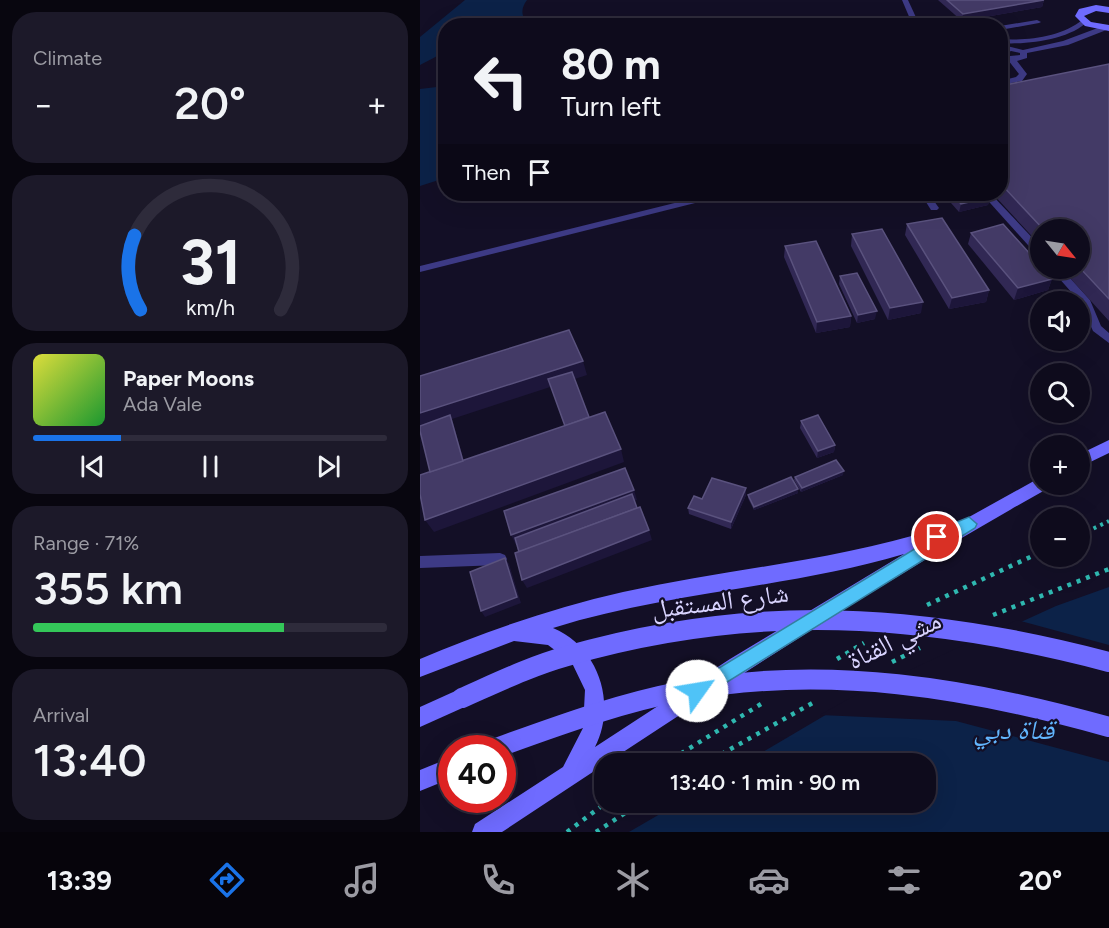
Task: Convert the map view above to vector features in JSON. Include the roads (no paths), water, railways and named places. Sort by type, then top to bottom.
[{"type":"street","points":[[1086,0],[1107,9]]},
{"type":"street","points":[[1072,2],[1082,11],[1107,9]]},
{"type":"street","points":[[1082,11],[1079,16],[1081,25],[1108,28]]},
{"type":"street","points":[[1090,456],[1109,446]]},
{"type":"street","points":[[483,832],[736,666],[969,524],[1030,490]]},
{"type":"street","points":[[420,668],[561,616],[630,599],[868,558],[969,524]]},
{"type":"street","name":"شارع المستقبل","points":[[420,717],[566,656],[691,627],[753,620],[868,619],[942,625],[1006,636],[1109,662]]},
{"type":"street","points":[[514,633],[551,636],[579,656],[595,689],[593,730],[572,772]]},
{"type":"street","points":[[516,741],[612,709],[683,691],[746,683],[807,680],[869,681],[953,690],[995,697],[1109,727]]},
{"type":"street","points":[[420,781],[438,773]]},
{"type":"lane","points":[[904,0],[913,18]]},
{"type":"lane","points":[[1008,26],[1035,21]]},
{"type":"lane","points":[[1008,40],[1042,37],[1081,25]]},
{"type":"lane","points":[[1072,40],[1081,25]]},
{"type":"lane","points":[[1008,56],[1023,58],[1023,51],[1053,46],[1108,28]]},
{"type":"lane","points":[[1042,37],[1053,46]]},
{"type":"lane","points":[[1008,58],[1023,75],[1019,79],[1008,81]]},
{"type":"lane","points":[[420,269],[692,201]]},
{"type":"lane","points":[[930,201],[934,208]]},
{"type":"lane","points":[[993,201],[1030,241]]},
{"type":"lane","points":[[1065,279],[1086,303],[1097,328],[1109,339]]},
{"type":"lane","points":[[420,562],[500,559]]},
{"type":"water","points":[[465,0],[527,0],[522,13],[524,18],[443,18]]},
{"type":"water","points":[[438,22],[438,56],[420,65],[420,37]]},
{"type":"water","points":[[438,87],[438,180],[420,186],[420,89]]},
{"type":"water","name":"قناة دبي","points":[[1109,587],[1109,832],[629,832],[662,813],[936,813],[936,753],[761,753],[851,700],[1056,606]]}]
